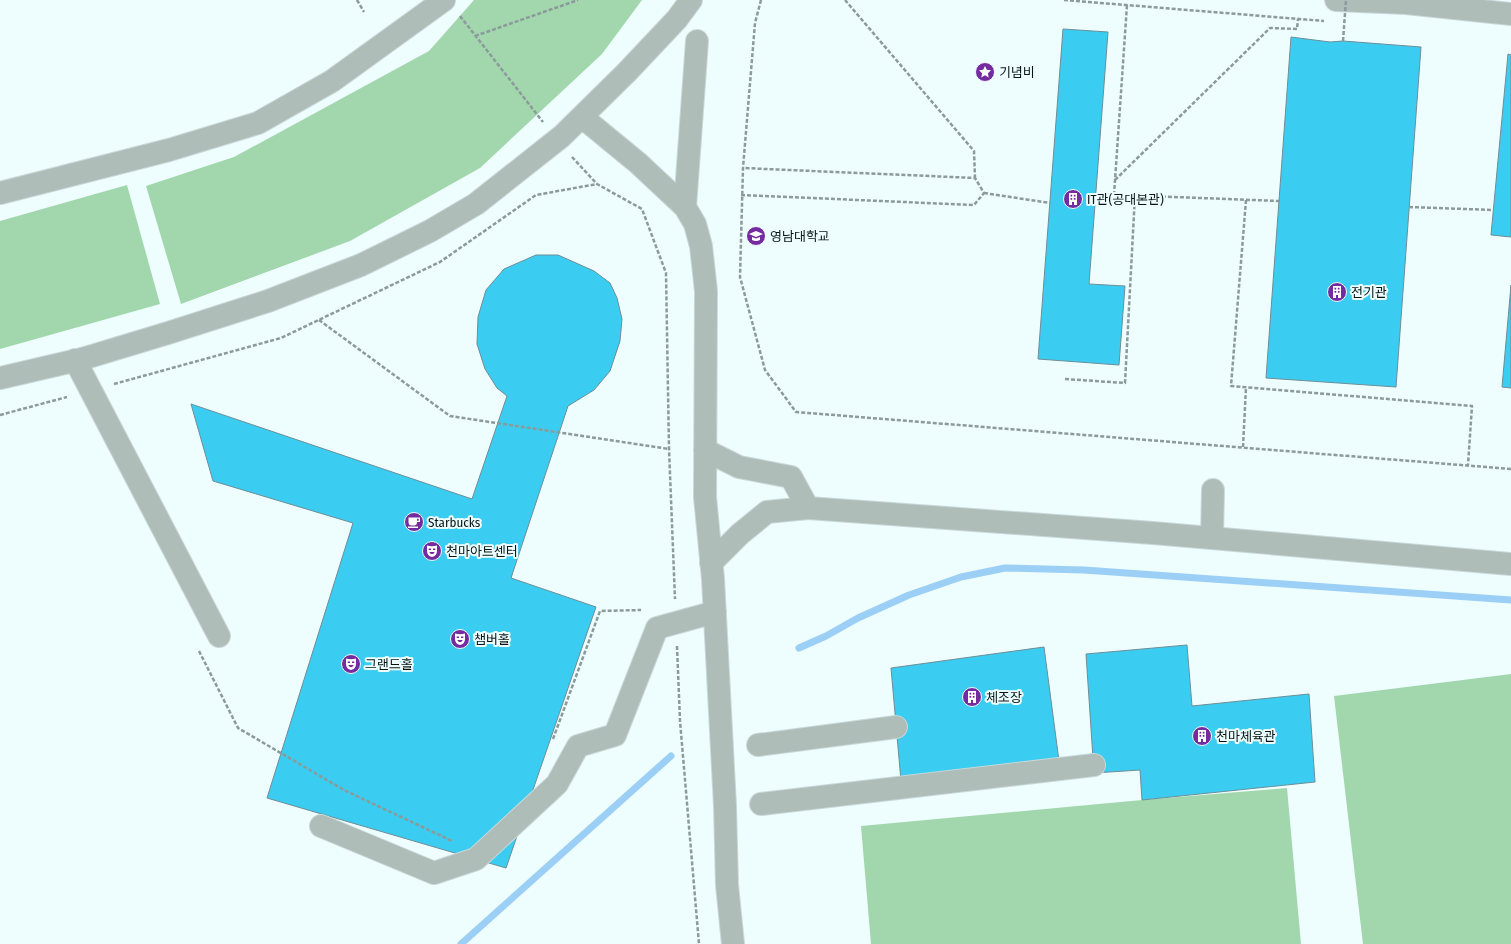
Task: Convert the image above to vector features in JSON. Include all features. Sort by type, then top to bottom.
[{"type":"street","points":[[0,378],[75,360],[168,333],[268,301],[361,266],[430,232],[476,204],[557,140],[582,117],[677,19],[691,0]]},
{"type":"street","points":[[1336,0],[1406,3],[1511,14]]},
{"type":"street","points":[[0,193],[169,150],[258,123],[332,81],[450,6]]},
{"type":"street","points":[[685,207],[697,41]]},
{"type":"street","points":[[582,117],[638,163],[672,193],[685,207],[696,224],[701,246],[706,291],[705,497],[715,612],[727,885],[733,944]]},
{"type":"street","points":[[75,360],[219,636]]},
{"type":"street","points":[[705,450],[739,467],[791,477],[808,508]]},
{"type":"street","points":[[1212,538],[1213,490]]},
{"type":"street","points":[[711,563],[740,534],[767,512],[808,508],[1212,538],[1511,564]]},
{"type":"street","points":[[321,826],[434,873],[476,859],[557,784],[578,746],[614,735],[657,628],[715,612]]},
{"type":"street","points":[[758,745],[896,727]]},
{"type":"street","points":[[761,804],[1094,765]]},
{"type":"path","points":[[357,0],[364,12]]},
{"type":"path","points":[[476,36],[578,0]]},
{"type":"path","points":[[761,0],[755,23],[742,168],[740,277],[765,370],[796,412],[1511,469]]},
{"type":"path","points":[[845,0],[974,151],[975,178],[984,193]]},
{"type":"path","points":[[1064,0],[1329,21]]},
{"type":"path","points":[[1343,41],[1346,0]]},
{"type":"path","points":[[1114,194],[1126,5]]},
{"type":"path","points":[[450,6],[476,36],[557,140],[597,184],[642,209],[666,273],[669,449],[680,721],[699,944]]},
{"type":"path","points":[[1115,180],[1270,28],[1297,29],[1298,19]]},
{"type":"path","points":[[1337,22],[1345,23]]},
{"type":"path","points":[[742,168],[975,178]]},
{"type":"path","points":[[741,194],[974,205],[984,193]]},
{"type":"path","points":[[984,193],[1050,203]]},
{"type":"path","points":[[1096,194],[1279,201]]},
{"type":"path","points":[[1065,379],[1125,383],[1135,195]]},
{"type":"path","points":[[1246,200],[1231,386],[1472,406],[1468,465]]},
{"type":"path","points":[[1410,207],[1493,210]]},
{"type":"path","points":[[319,320],[450,416],[669,449]]},
{"type":"path","points":[[1244,447],[1246,387]]},
{"type":"path","points":[[552,743],[600,611],[645,610]]},
{"type":"path","points":[[199,651],[238,728],[344,790],[457,844]]},
{"type":"green space","points":[[474,0],[642,0],[602,54],[480,168],[350,241],[181,304],[146,186],[234,157],[429,51]]},
{"type":"green space","points":[[127,185],[160,304],[0,349],[0,221]]},
{"type":"green space","points":[[1511,674],[1511,944],[1363,944],[1334,696]]},
{"type":"green space","points":[[1287,788],[1301,944],[871,944],[861,826]]},
{"type":"building","name":"IT관(공대본관)","points":[[1063,29],[1108,32],[1089,284],[1125,286],[1119,365],[1038,359]]},
{"type":"building","name":"전기관","points":[[1291,37],[1330,42],[1343,41],[1421,47],[1396,387],[1266,378]]},
{"type":"building","points":[[1508,54],[1511,55],[1511,237],[1491,235]]},
{"type":"building","name":"천마아트센터","points":[[536,255],[558,255],[594,271],[610,283],[617,298],[622,319],[620,341],[610,371],[594,390],[568,406],[511,578],[596,607],[506,868],[267,798],[353,523],[213,481],[191,404],[472,499],[507,396],[497,388],[485,369],[477,344],[478,317],[486,290],[504,269]]},
{"type":"building","points":[[1511,285],[1511,388],[1502,387]]},
{"type":"building","name":"천마체육관","points":[[1187,645],[1192,706],[1309,694],[1315,782],[1142,800],[1140,770],[1094,773],[1086,654]]},
{"type":"building","name":"체조장","points":[[1044,647],[1059,761],[901,781],[891,668]]},
{"type":"waterway","points":[[799,648],[826,636],[858,618],[909,595],[961,577],[1005,568],[1084,570],[1511,600]]},
{"type":"waterway","points":[[461,944],[671,756]]},
{"type":"place","name":"기념비","points":[[985,72]]},
{"type":"place","name":"IT관(공대본관)","points":[[1073,199]]},
{"type":"place","name":"영남대학교","points":[[756,236]]},
{"type":"place","name":"전기관","points":[[1337,292]]},
{"type":"place","name":"Starbucks","points":[[414,522]]},
{"type":"place","name":"천마아트센터","points":[[432,551]]},
{"type":"place","name":"챔버홀","points":[[460,639]]},
{"type":"place","name":"그랜드홀","points":[[351,664]]},
{"type":"place","name":"체조장","points":[[972,697]]},
{"type":"place","name":"천마체육관","points":[[1202,736]]}]
